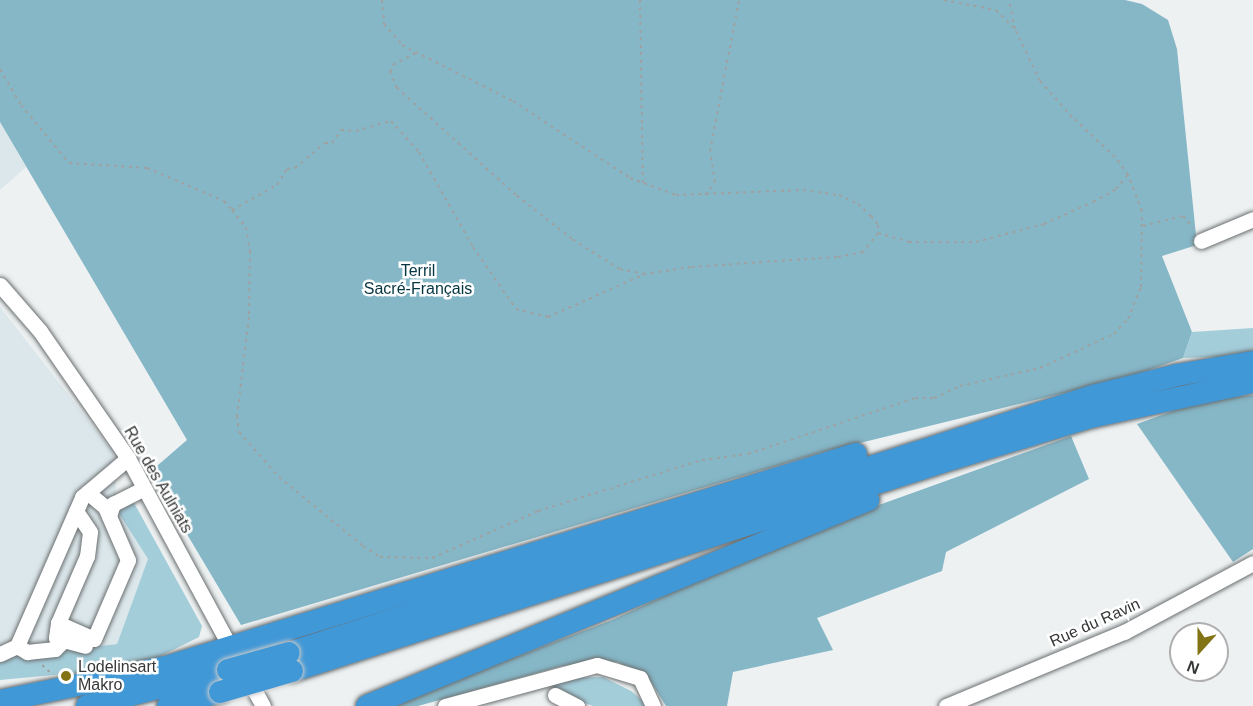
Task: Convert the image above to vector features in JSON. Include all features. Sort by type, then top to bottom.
[{"type":"highway","points":[[168,706],[290,662],[969,433],[1145,382],[1253,362]]},
{"type":"highway","points":[[87,706],[290,662],[1092,417],[1253,382]]},
{"type":"highway","points":[[0,701],[166,667],[229,645],[347,614],[787,474],[910,439],[969,433]]},
{"type":"highway","points":[[367,706],[892,490],[955,458]]},
{"type":"street","points":[[1201,241],[1253,219]]},
{"type":"street","name":"Rue des Aulniats","points":[[0,285],[40,331],[128,458],[263,706]]},
{"type":"street","points":[[22,649],[44,585],[76,511],[87,492],[128,458]]},
{"type":"street","points":[[109,516],[112,504],[143,489]]},
{"type":"street","points":[[76,511],[90,532],[87,556],[58,623],[56,638],[86,646],[94,639],[128,560],[105,507],[87,492]]},
{"type":"street","name":"Rue du Ravin","points":[[946,706],[1124,632],[1253,563]]},
{"type":"street","points":[[58,623],[94,639]]},
{"type":"street","points":[[0,654],[22,649],[55,649],[64,640]]},
{"type":"street","points":[[445,706],[597,665],[640,678],[653,706]]},
{"type":"street","points":[[981,691],[987,706]]},
{"type":"street","points":[[555,695],[577,706]]},
{"type":"path","points":[[232,210],[277,185],[287,169],[295,168],[325,143],[332,143],[341,130],[356,131],[392,121],[419,152],[474,247],[516,309],[548,317],[645,274],[691,267],[837,257],[863,252],[878,233],[878,225],[871,216],[838,195],[803,190],[676,195],[630,178],[513,101],[402,45],[384,24],[382,0]]},
{"type":"path","points":[[640,0],[643,183]]},
{"type":"path","points":[[705,195],[715,182],[710,151],[739,0]]},
{"type":"path","points":[[944,0],[996,10],[1015,29]]},
{"type":"path","points":[[0,69],[21,105],[69,163],[147,168],[224,201],[232,210],[246,227],[250,251],[249,317],[237,416],[239,432],[279,477],[363,546],[380,557],[401,560],[432,558],[538,511],[702,460],[748,454],[915,398],[934,398],[960,386],[1040,368],[1088,349],[1114,334],[1137,302],[1144,258],[1143,226],[1128,175],[1040,81],[1015,29],[1009,0]]},
{"type":"path","points":[[416,52],[393,65],[390,72],[397,88],[572,239],[620,269],[645,274]]},
{"type":"path","points":[[878,233],[909,242],[976,242],[1044,224],[1116,189],[1128,175]]},
{"type":"path","points":[[1143,226],[1183,216],[1201,241]]},
{"type":"path","points":[[22,649],[69,688]]},
{"type":"shaded area","points":[[0,122],[26,167],[0,190]]},
{"type":"shaded area","points":[[0,307],[113,452],[118,512],[148,559],[117,644],[0,661]]},
{"type":"shaded area","points":[[1253,328],[1253,356],[1183,358],[1192,332]]},
{"type":"shaded area","points":[[133,501],[202,626],[199,637],[139,667],[0,680],[0,658],[117,644],[148,559],[118,512]]},
{"type":"shaded area","points":[[603,677],[631,691],[649,706],[593,706],[552,691],[553,684],[563,678]]},
{"type":"green space","name":"Terril Sacré-Français","points":[[0,0],[1125,0],[1142,4],[1168,20],[1177,49],[1197,245],[1162,256],[1192,332],[1183,358],[1129,377],[823,452],[241,625],[150,472],[187,440],[0,122]]},
{"type":"green space","points":[[1253,395],[1253,549],[1233,562],[1137,424],[1203,400]]},
{"type":"green space","points":[[1071,436],[1089,479],[946,552],[942,571],[817,618],[833,650],[733,672],[727,706],[666,706],[651,682],[618,662],[562,666],[418,706],[387,706],[612,620],[801,533]]},
{"type":"place","name":"Lodelinsart Makro","points":[[66,676]]}]
